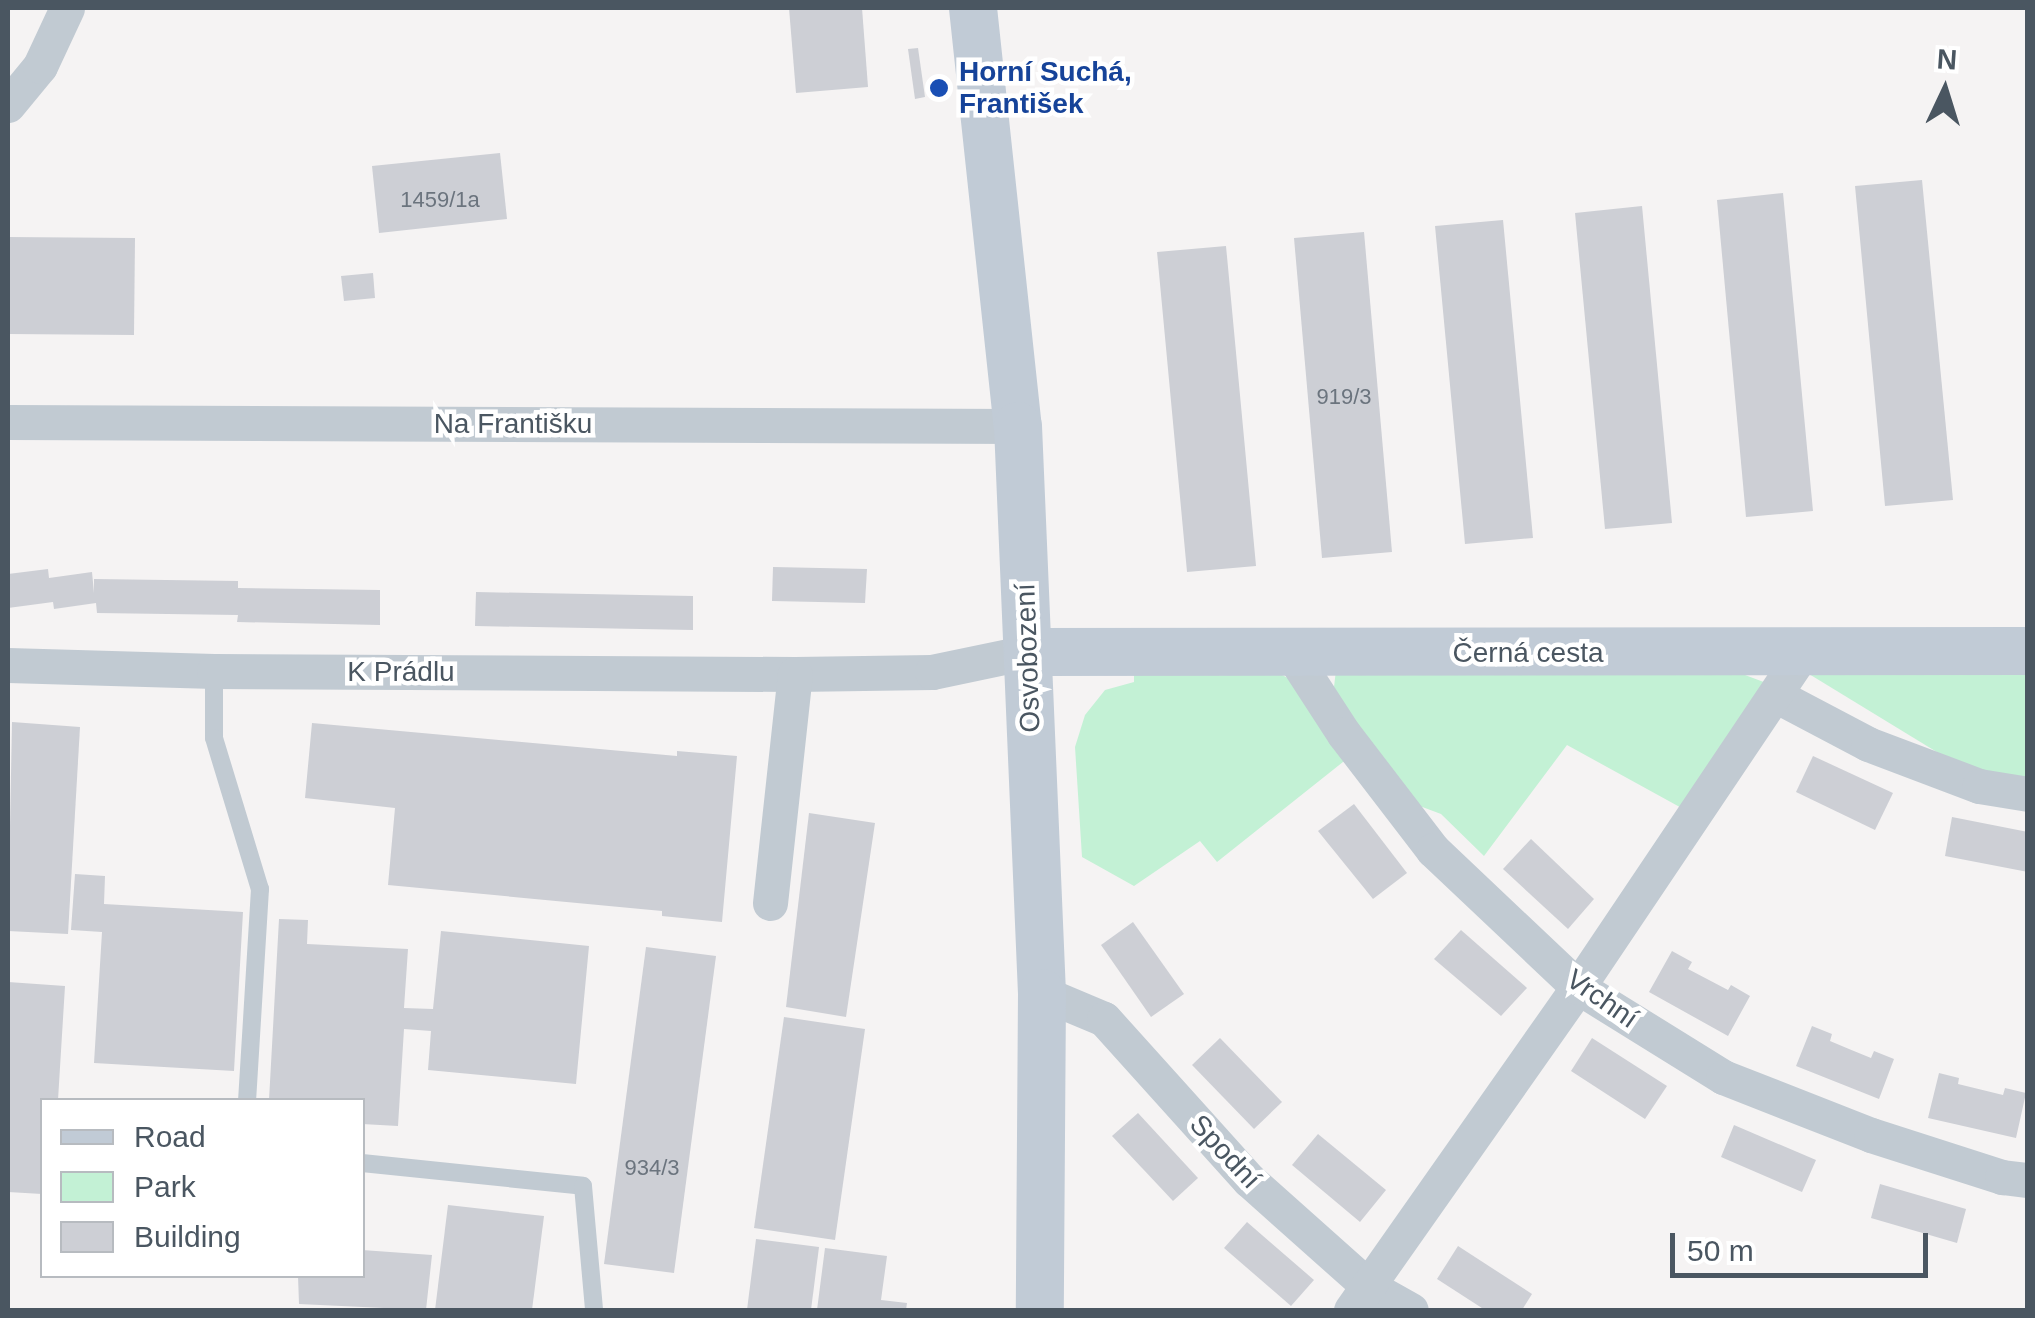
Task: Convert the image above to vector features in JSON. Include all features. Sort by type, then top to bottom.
[{"type":"main road","name":"Osvobození","points":[[973,8],[1018,426],[1042,993],[1040,1310]]},
{"type":"main road","name":"Černá cesta","points":[[1028,652],[2028,651]]},
{"type":"street","points":[[41,8],[45,55]]},
{"type":"street","points":[[15,96],[45,55],[67,8]]},
{"type":"street","name":"Na Františku","points":[[8,422],[1018,426]]},
{"type":"street","points":[[1360,1298],[1578,987],[1777,696],[1804,650]]},
{"type":"street","name":"K Prádlu","points":[[8,665],[214,671],[794,674],[932,672],[1028,652]]},
{"type":"street","name":"Vrchní","points":[[1292,654],[1344,734],[1432,850],[1578,987],[1723,1077],[1871,1135],[2002,1177],[2028,1180]]},
{"type":"street","points":[[770,903],[794,674]]},
{"type":"street","points":[[1777,696],[1868,744],[1979,786],[2028,794]]},
{"type":"street","name":"Spodní","points":[[1042,993],[1104,1019],[1360,1298],[1412,1310]]},
{"type":"lane","points":[[214,671],[214,738],[260,890],[247,1098]]},
{"type":"lane","points":[[365,1163],[583,1186],[594,1310]]},
{"type":"green space","points":[[1729,669],[1769,684],[1687,811],[1567,745],[1484,856],[1441,814],[1417,805],[1338,705],[1334,687],[1336,670]]},
{"type":"green space","points":[[1809,674],[2027,674],[2027,779],[1963,768]]},
{"type":"green space","points":[[1134,675],[1282,675],[1290,679],[1348,758],[1217,862],[1200,841],[1134,886],[1082,857],[1075,747],[1085,715],[1105,690],[1134,682]]},
{"type":"building","points":[[789,8],[862,8],[868,87],[796,93]]},
{"type":"building","points":[[918,48],[925,97],[915,99],[908,49]]},
{"type":"building","points":[[500,153],[507,219],[379,233],[372,166]]},
{"type":"building","points":[[1922,180],[1953,500],[1885,506],[1855,186]]},
{"type":"building","points":[[1783,193],[1813,511],[1746,517],[1717,200]]},
{"type":"building","points":[[1642,206],[1672,523],[1605,529],[1575,213]]},
{"type":"building","points":[[1503,220],[1533,538],[1465,544],[1435,226]]},
{"type":"building","points":[[1364,232],[1392,552],[1322,558],[1294,238]]},
{"type":"building","points":[[8,237],[135,238],[134,335],[8,334]]},
{"type":"building","points":[[1226,246],[1256,566],[1187,572],[1157,252]]},
{"type":"building","points":[[373,273],[375,298],[344,301],[341,276]]},
{"type":"building","points":[[773,567],[867,569],[865,603],[772,601]]},
{"type":"building","points":[[48,569],[49,578],[92,572],[94,593],[94,579],[238,581],[238,588],[380,590],[380,625],[237,622],[238,615],[97,613],[96,603],[54,609],[53,602],[8,608],[8,574]]},
{"type":"building","points":[[476,592],[693,596],[693,630],[475,626]]},
{"type":"building","points":[[12,722],[80,727],[68,934],[8,931]]},
{"type":"building","points":[[312,723],[677,756],[677,751],[737,756],[722,922],[662,916],[662,911],[388,885],[395,808],[305,798]]},
{"type":"building","points":[[1813,756],[1893,793],[1875,830],[1796,792]]},
{"type":"building","points":[[1354,804],[1407,873],[1373,899],[1318,831]]},
{"type":"building","points":[[809,813],[875,823],[846,1017],[786,1007]]},
{"type":"building","points":[[1952,817],[2028,832],[2028,872],[1945,856]]},
{"type":"building","points":[[1531,839],[1594,899],[1568,929],[1503,869]]},
{"type":"building","points":[[75,874],[105,876],[104,904],[243,912],[234,1071],[94,1063],[102,932],[71,930]]},
{"type":"building","points":[[279,919],[308,920],[307,944],[408,949],[404,1008],[433,1009],[441,931],[589,946],[576,1084],[428,1070],[431,1031],[404,1029],[398,1126],[365,1124],[365,1098],[269,1098]]},
{"type":"building","points":[[1133,922],[1184,994],[1151,1017],[1101,945]]},
{"type":"building","points":[[1461,930],[1527,988],[1501,1016],[1434,959]]},
{"type":"building","points":[[646,947],[716,956],[674,1273],[604,1264]]},
{"type":"building","points":[[1672,951],[1692,962],[1688,969],[1728,990],[1731,985],[1750,996],[1728,1036],[1649,992]]},
{"type":"building","points":[[8,982],[65,986],[58,1098],[40,1098],[40,1194],[8,1192]]},
{"type":"building","points":[[784,1017],[865,1029],[835,1240],[754,1228]]},
{"type":"building","points":[[1812,1026],[1832,1034],[1830,1041],[1871,1058],[1874,1051],[1894,1059],[1879,1099],[1796,1066]]},
{"type":"building","points":[[1220,1038],[1282,1102],[1254,1129],[1192,1065]]},
{"type":"building","points":[[1592,1038],[1667,1086],[1645,1119],[1571,1071]]},
{"type":"building","points":[[1939,1073],[1959,1078],[1958,1084],[2003,1095],[2005,1088],[2026,1093],[2016,1138],[1928,1118]]},
{"type":"building","points":[[1138,1113],[1198,1178],[1173,1201],[1112,1136]]},
{"type":"building","points":[[1734,1125],[1816,1160],[1802,1192],[1721,1157]]},
{"type":"building","points":[[1318,1134],[1386,1190],[1360,1222],[1292,1165]]},
{"type":"building","points":[[1880,1184],[1966,1209],[1957,1243],[1871,1218]]},
{"type":"building","points":[[448,1205],[544,1216],[532,1310],[435,1310]]},
{"type":"building","points":[[1247,1222],[1314,1280],[1291,1306],[1224,1248]]},
{"type":"building","points":[[756,1239],[819,1247],[811,1310],[747,1310]]},
{"type":"building","points":[[1458,1246],[1532,1294],[1522,1310],[1485,1310],[1437,1279]]},
{"type":"building","points":[[825,1248],[887,1256],[881,1300],[907,1303],[906,1310],[817,1310]]},
{"type":"building","points":[[365,1250],[432,1255],[426,1310],[299,1304],[298,1278],[365,1278]]},
{"type":"place","name":"Horní Suchá, František","points":[[939,88]]}]
